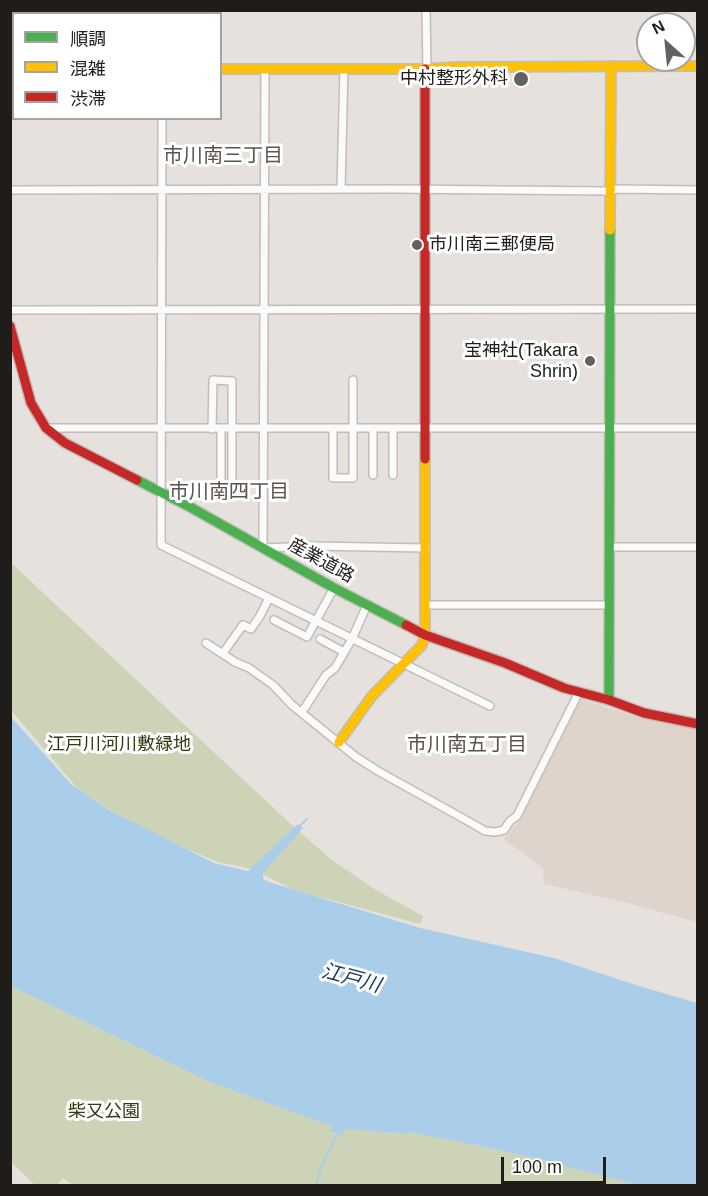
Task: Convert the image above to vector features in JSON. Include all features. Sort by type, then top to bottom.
[{"type":"street","points":[[339,742],[372,696],[422,645],[425,635],[426,10]]},
{"type":"street","points":[[609,700],[611,66]]},
{"type":"street","points":[[222,69],[698,66]]},
{"type":"street","points":[[265,69],[263,548],[313,546],[426,548]]},
{"type":"street","points":[[342,189],[344,69]]},
{"type":"street","points":[[162,120],[161,545],[490,706]]},
{"type":"street","points":[[10,190],[698,190]]},
{"type":"street","points":[[10,310],[698,309]]},
{"type":"street","name":"産業道路","points":[[10,326],[31,403],[46,428],[65,443],[161,492],[334,588],[425,635],[505,663],[564,688],[658,716],[698,724]]},
{"type":"street","points":[[212,429],[213,380],[232,381],[232,478]]},
{"type":"street","points":[[333,429],[333,478],[353,478],[353,380]]},
{"type":"street","points":[[46,428],[698,428]]},
{"type":"street","points":[[221,429],[221,486]]},
{"type":"street","points":[[373,475],[374,429]]},
{"type":"street","points":[[393,429],[393,474]]},
{"type":"street","points":[[609,547],[698,547]]},
{"type":"street","points":[[274,620],[307,638],[334,588]]},
{"type":"street","points":[[223,653],[243,625],[251,629],[269,598]]},
{"type":"street","points":[[302,712],[326,675],[335,668],[352,639],[367,605]]},
{"type":"street","points":[[426,605],[609,605]]},
{"type":"street","points":[[320,639],[344,652]]},
{"type":"street","points":[[206,643],[273,685],[292,705],[356,757],[485,831],[504,830],[517,816],[579,692]]},
{"type":"shaded area","points":[[580,699],[650,721],[681,725],[697,730],[697,922],[628,903],[544,884],[543,868],[503,839],[518,822]]},
{"type":"green space","name":"江戸川河川敷緑地","points":[[10,562],[294,827],[332,860],[376,890],[423,916],[420,924],[294,890],[252,869],[218,862],[145,829],[79,790],[11,710]]},
{"type":"green space","name":"柴又公園","points":[[11,984],[19,990],[210,1082],[335,1127],[330,1132],[342,1135],[346,1129],[406,1134],[408,1132],[440,1137],[539,1159],[637,1185],[79,1186],[63,1178],[57,1185],[36,1186],[11,1162]]},
{"type":"water","name":"江戸川","points":[[11,717],[71,784],[107,809],[214,863],[248,871],[298,824],[303,828],[263,873],[263,879],[420,928],[554,958],[697,1003],[697,1185],[637,1185],[539,1159],[408,1132],[407,1134],[346,1129],[342,1135],[329,1131],[334,1127],[210,1082],[10,984]]},
{"type":"waterway","points":[[299,827],[307,819]]},
{"type":"waterway","points":[[316,1186],[321,1167],[338,1133]]},
{"type":"traffic: fast","points":[[609,700],[610,230]]},
{"type":"traffic: fast","points":[[137,480],[406,625]]},
{"type":"traffic: slow","points":[[610,230],[611,66]]},
{"type":"traffic: slow","points":[[222,69],[698,66]]},
{"type":"traffic: slow","points":[[339,742],[372,696],[422,645],[425,635],[425,459]]},
{"type":"traffic: jam","points":[[425,69],[425,459]]},
{"type":"traffic: jam","points":[[10,326],[31,403],[46,428],[65,443],[137,480]]},
{"type":"traffic: jam","points":[[406,625],[425,635],[505,663],[564,688],[609,700],[644,713],[698,724]]},
{"type":"place","name":"中村整形外科","points":[[521,79]]},
{"type":"place","name":"市川南三郵便局","points":[[417,245]]},
{"type":"place","name":"宝神社(Takara Shrin)","points":[[590,361]]},
{"type":"district","name":"市川南三丁目","points":[[223,156]]},
{"type":"district","name":"市川南四丁目","points":[[229,492]]},
{"type":"district","name":"市川南五丁目","points":[[467,745]]}]
